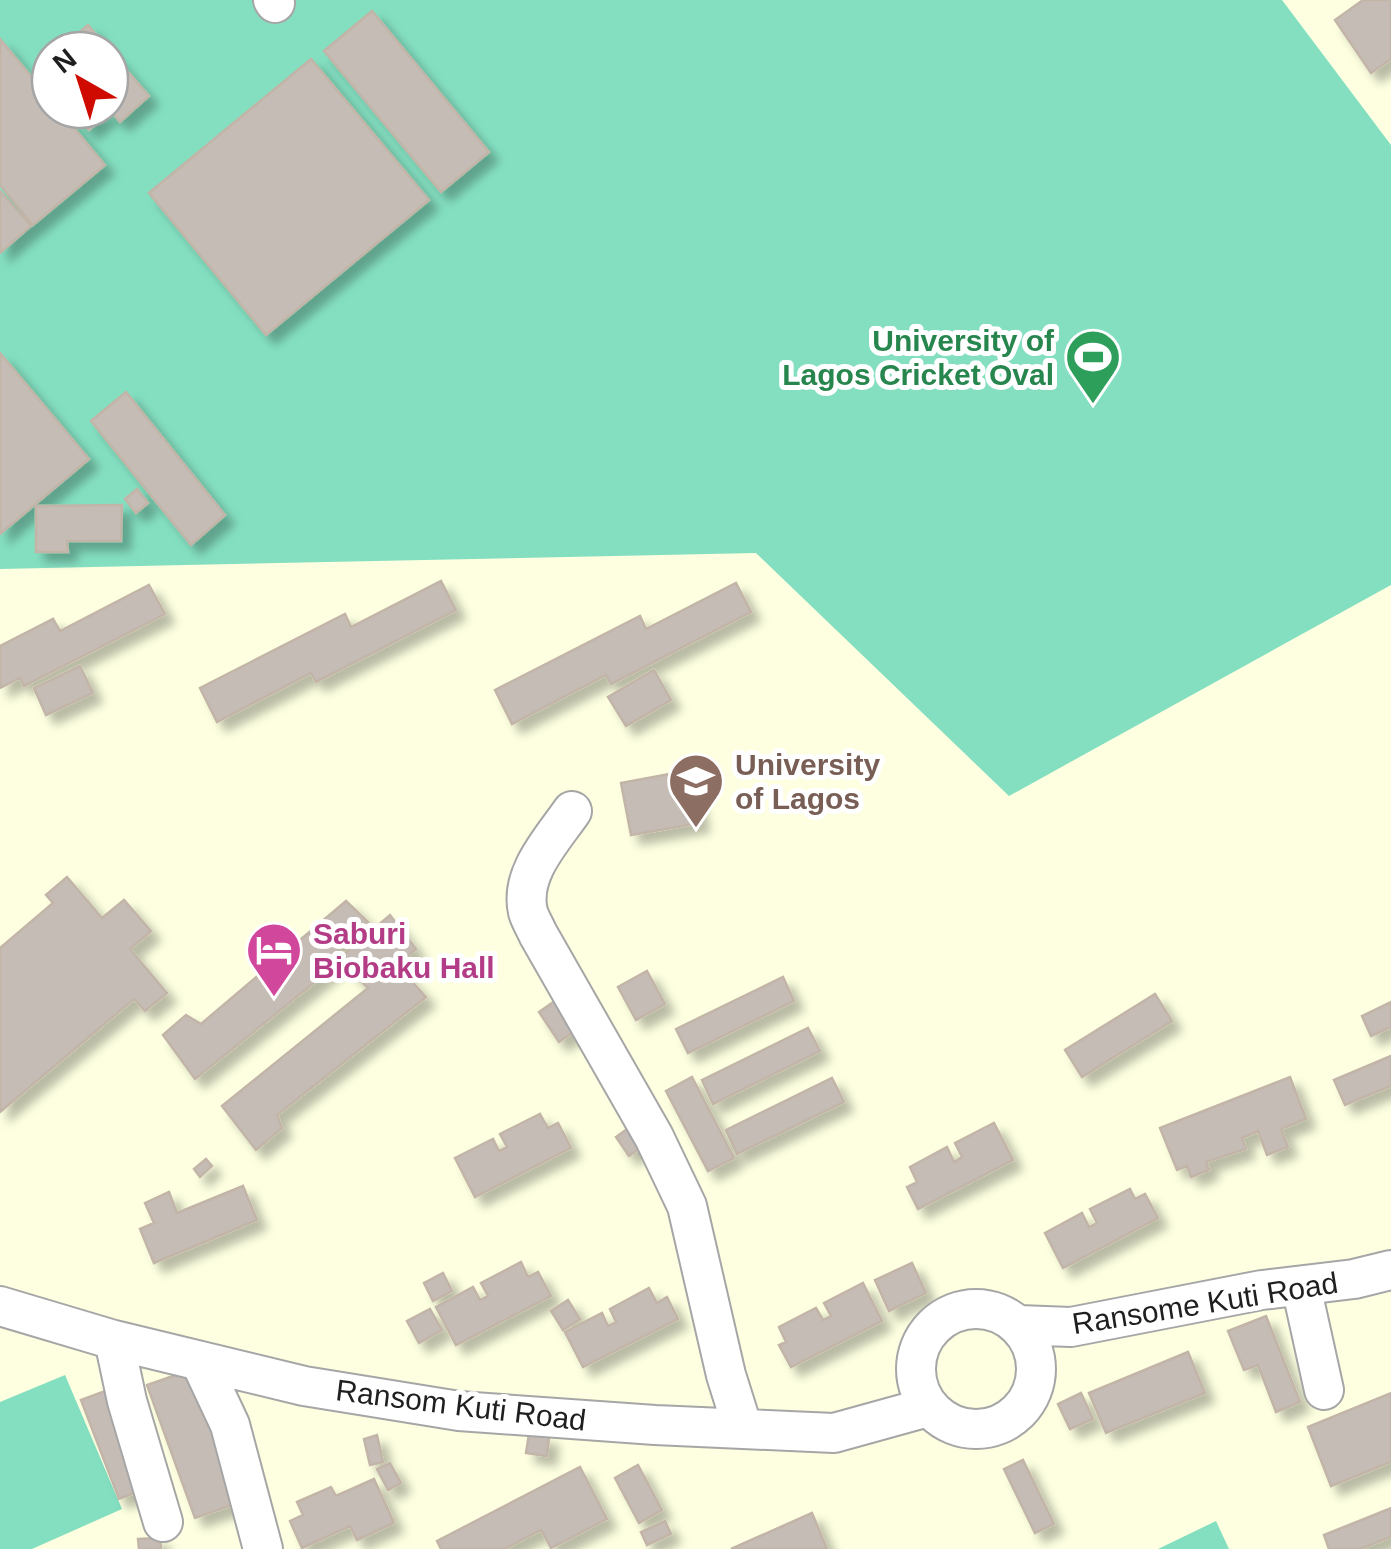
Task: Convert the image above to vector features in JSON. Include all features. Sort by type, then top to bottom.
[{"type":"street","points":[[572,811],[533,867],[526,892],[528,912],[654,1137],[687,1206],[726,1375],[744,1429]]},
{"type":"street","name":"Ransome Kuti Road","points":[[1018,1325],[1070,1327],[1391,1270]]},
{"type":"street","points":[[1302,1286],[1324,1390]]},
{"type":"street","name":"Ransom Kuti Road","points":[[0,1306],[114,1340],[304,1386],[458,1411],[834,1433],[928,1407]]},
{"type":"street","points":[[962,1309],[991,1309],[1011,1318],[1026,1332],[1035,1352],[1036,1381],[1028,1400],[1014,1416],[985,1429],[964,1428],[944,1421],[928,1407],[918,1388],[917,1352],[927,1332],[942,1318],[962,1309]]},
{"type":"street","points":[[114,1340],[126,1402],[163,1522]]},
{"type":"street","points":[[200,1361],[230,1425],[263,1549]]},
{"type":"shaded area","name":"University of Lagos","points":[[0,0],[1391,0],[1391,1549],[0,1549]]},
{"type":"green space","points":[[0,0],[1282,0],[1391,145],[1391,585],[1009,796],[756,553],[0,569]]},
{"type":"green space","points":[[65,1375],[122,1509],[32,1549],[0,1549],[0,1402]]},
{"type":"green space","points":[[1216,1521],[1229,1549],[1158,1549]]},
{"type":"building","points":[[1363,0],[1391,0],[1391,59],[1371,73],[1335,20]]},
{"type":"building","points":[[372,11],[489,152],[441,192],[324,51]]},
{"type":"building","points":[[0,39],[30,75],[30,130],[76,130],[105,165],[33,225],[0,185]]},
{"type":"building","points":[[311,59],[429,200],[266,335],[149,193]]},
{"type":"building","points":[[130,74],[149,96],[130,113]]},
{"type":"building","points":[[0,191],[31,226],[0,253]]},
{"type":"building","points":[[0,353],[89,459],[0,534]]},
{"type":"building","points":[[126,392],[225,515],[191,545],[91,421]]},
{"type":"building","points":[[137,489],[148,503],[136,513],[125,499]]},
{"type":"building","points":[[122,505],[121,541],[67,541],[68,552],[36,552],[36,506]]},
{"type":"building","points":[[441,581],[456,610],[316,682],[311,673],[217,722],[200,688],[345,614],[351,627]]},
{"type":"building","points":[[736,583],[751,612],[611,684],[606,675],[512,724],[495,690],[640,616],[646,629]]},
{"type":"building","points":[[149,585],[165,614],[24,686],[20,678],[0,688],[0,646],[53,619],[60,631]]},
{"type":"building","points":[[80,666],[93,693],[46,715],[34,688]]},
{"type":"building","points":[[654,670],[671,700],[626,726],[608,697]]},
{"type":"building","points":[[691,770],[700,823],[631,835],[621,783]]},
{"type":"building","points":[[67,877],[102,918],[124,900],[151,931],[130,949],[167,993],[145,1011],[134,999],[0,1112],[0,948],[53,903],[46,895]]},
{"type":"building","points":[[346,901],[368,922],[338,951],[342,956],[390,915],[416,949],[397,965],[426,997],[277,1115],[282,1128],[256,1150],[222,1106],[368,988],[341,961],[195,1079],[163,1035],[186,1015],[201,1024]]},
{"type":"building","points":[[647,971],[665,1004],[636,1020],[618,987]]},
{"type":"building","points":[[783,977],[794,1001],[688,1053],[676,1029]]},
{"type":"building","points":[[566,993],[586,1023],[559,1042],[539,1012]]},
{"type":"building","points":[[1155,994],[1172,1021],[1082,1077],[1065,1050]]},
{"type":"building","points":[[1391,1002],[1391,1027],[1371,1036],[1362,1016]]},
{"type":"building","points":[[808,1028],[820,1051],[713,1104],[702,1080]]},
{"type":"building","points":[[1391,1056],[1391,1086],[1345,1105],[1334,1080]]},
{"type":"building","points":[[692,1077],[734,1158],[708,1171],[666,1091]]},
{"type":"building","points":[[1290,1077],[1306,1119],[1281,1129],[1288,1147],[1267,1155],[1258,1131],[1242,1138],[1246,1149],[1206,1162],[1209,1170],[1191,1177],[1187,1166],[1177,1170],[1160,1128]]},
{"type":"building","points":[[832,1078],[844,1102],[737,1154],[726,1130]]},
{"type":"building","points":[[540,1114],[548,1128],[558,1123],[571,1148],[475,1197],[455,1158],[493,1139],[499,1151],[507,1147],[500,1134]]},
{"type":"building","points":[[994,1123],[1013,1160],[918,1209],[907,1187],[917,1182],[910,1167],[947,1147],[954,1162],[962,1157],[955,1143]]},
{"type":"building","points":[[634,1124],[648,1142],[629,1156],[616,1137]]},
{"type":"building","points":[[206,1159],[212,1166],[200,1177],[194,1169]]},
{"type":"building","points":[[243,1186],[257,1220],[154,1263],[140,1229],[154,1223],[145,1203],[169,1192],[177,1213]]},
{"type":"building","points":[[1130,1189],[1135,1199],[1145,1194],[1158,1218],[1063,1268],[1045,1233],[1082,1213],[1089,1227],[1097,1223],[1090,1209]]},
{"type":"building","points":[[521,1262],[528,1277],[538,1272],[551,1296],[456,1345],[436,1307],[473,1287],[480,1300],[488,1296],[481,1283]]},
{"type":"building","points":[[912,1263],[926,1293],[889,1311],[875,1280]]},
{"type":"building","points":[[443,1273],[452,1291],[433,1301],[424,1283]]},
{"type":"building","points":[[863,1283],[882,1321],[791,1367],[779,1345],[786,1342],[779,1327],[816,1308],[823,1320],[831,1316],[824,1303]]},
{"type":"building","points":[[649,1288],[657,1303],[667,1297],[678,1319],[583,1367],[565,1332],[602,1313],[608,1326],[616,1322],[610,1309]]},
{"type":"building","points":[[568,1300],[580,1319],[563,1330],[551,1311]]},
{"type":"building","points":[[430,1309],[442,1330],[419,1343],[407,1321]]},
{"type":"building","points":[[1266,1316],[1300,1402],[1276,1412],[1258,1365],[1244,1370],[1228,1331]]},
{"type":"building","points":[[1188,1352],[1205,1393],[1106,1433],[1089,1393]]},
{"type":"building","points":[[190,1370],[238,1503],[195,1518],[147,1385]]},
{"type":"building","points":[[113,1388],[150,1487],[119,1499],[81,1400]]},
{"type":"building","points":[[1081,1393],[1093,1419],[1070,1429],[1058,1404]]},
{"type":"building","points":[[1391,1393],[1391,1462],[1331,1486],[1308,1427]]},
{"type":"building","points":[[529,1434],[549,1437],[547,1456],[526,1453]]},
{"type":"building","points":[[377,1435],[383,1462],[370,1465],[364,1439]]},
{"type":"building","points":[[1023,1460],[1054,1524],[1035,1533],[1004,1469]]},
{"type":"building","points":[[390,1463],[401,1483],[388,1490],[377,1469]]},
{"type":"building","points":[[638,1465],[662,1510],[639,1523],[615,1478]]},
{"type":"building","points":[[580,1467],[607,1519],[551,1548],[541,1530],[504,1549],[441,1549],[437,1541]]},
{"type":"building","points":[[374,1479],[394,1523],[357,1540],[350,1526],[302,1548],[290,1521],[303,1515],[297,1502],[331,1487],[336,1496]]},
{"type":"building","points":[[1391,1508],[1391,1537],[1360,1549],[1329,1549],[1324,1535]]},
{"type":"building","points":[[812,1513],[827,1549],[731,1549]]},
{"type":"building","points":[[665,1521],[671,1534],[647,1545],[641,1532]]},
{"type":"building","points":[[160,1538],[161,1549],[139,1549],[138,1539]]},
{"type":"place","name":"University of Lagos Cricket Oval","points":[[1093,406]]},
{"type":"place","name":"University of Lagos","points":[[696,830]]},
{"type":"place","name":"Saburi Biobaku Hall","points":[[274,999]]}]
